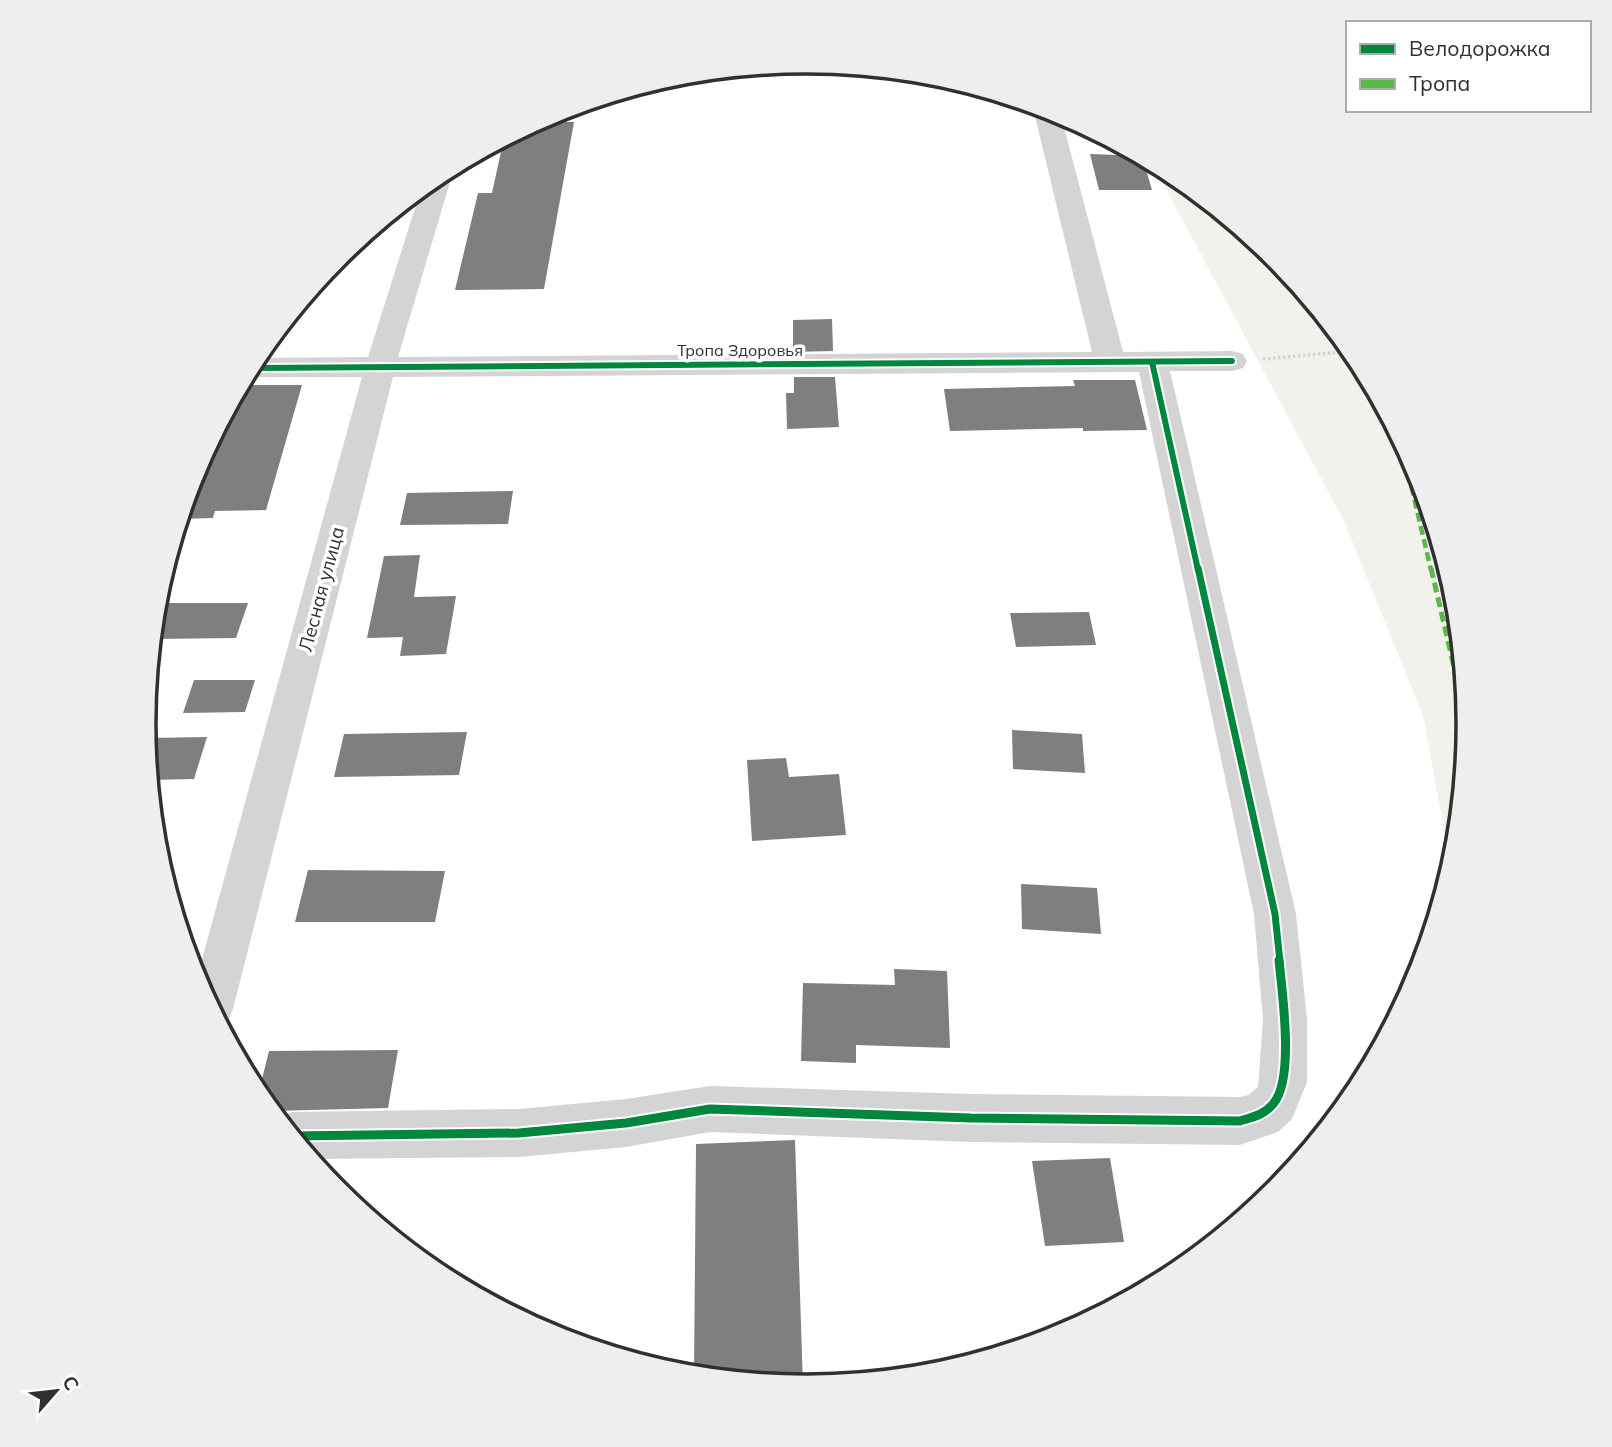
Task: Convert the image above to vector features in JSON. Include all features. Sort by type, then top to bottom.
[{"type":"street","points":[[1049,121],[1110,362]]},
{"type":"street","name":"Лесная улица","points":[[215,994],[380,367],[434,191]]},
{"type":"street","name":"Тропа Здоровья","points":[[262,368],[1232,361]]},
{"type":"street","points":[[304,1136],[519,1133],[626,1123],[710,1109],[971,1118],[1240,1121],[1261,1115],[1275,1103],[1284,1082],[1285,1019],[1275,914],[1152,362]]},
{"type":"path","points":[[1232,361],[1339,352]]},
{"type":"shaded area","points":[[1161,179],[1235,235],[1295,295],[1346,362],[1389,436],[1407,475],[1422,515],[1444,597],[1455,681],[1455,766],[1446,838],[1423,716],[1344,521]]},
{"type":"building","points":[[574,122],[544,289],[455,290],[478,193],[492,193],[501,150],[557,123]]},
{"type":"building","points":[[1090,154],[1120,155],[1131,161],[1146,170],[1152,190],[1099,190]]},
{"type":"building","points":[[832,319],[833,351],[793,352],[793,320]]},
{"type":"building","points":[[794,377],[835,377],[839,427],[787,429],[786,393],[794,393]]},
{"type":"building","points":[[1073,380],[1135,380],[1147,430],[1083,431],[1083,428],[950,431],[944,389],[1075,386]]},
{"type":"building","points":[[251,385],[302,385],[266,510],[215,511],[213,518],[189,519],[223,436]]},
{"type":"building","points":[[513,491],[508,524],[400,525],[407,493]]},
{"type":"building","points":[[420,555],[414,597],[456,596],[446,654],[400,656],[403,637],[367,638],[384,556]]},
{"type":"building","points":[[167,603],[248,603],[236,638],[162,639]]},
{"type":"building","points":[[1089,612],[1096,645],[1016,647],[1010,613]]},
{"type":"building","points":[[194,680],[255,680],[245,712],[183,713]]},
{"type":"building","points":[[1012,730],[1082,734],[1085,773],[1013,769]]},
{"type":"building","points":[[467,732],[459,775],[334,777],[344,734]]},
{"type":"building","points":[[207,737],[194,779],[159,780],[156,738]]},
{"type":"building","points":[[786,758],[789,777],[839,774],[846,835],[752,841],[747,760]]},
{"type":"building","points":[[308,870],[445,871],[435,922],[295,922]]},
{"type":"building","points":[[1021,884],[1097,888],[1101,934],[1022,929]]},
{"type":"building","points":[[894,969],[947,971],[950,1048],[856,1045],[856,1063],[801,1061],[803,983],[895,985]]},
{"type":"building","points":[[398,1050],[388,1108],[284,1111],[262,1079],[269,1051]]},
{"type":"building","points":[[795,1140],[803,1374],[694,1364],[696,1144]]},
{"type":"building","points":[[1110,1158],[1124,1242],[1045,1246],[1032,1161]]},
{"type":"marked path","points":[[1411,487],[1453,662]]},
{"type":"cycle path","points":[[262,368],[1232,361]]},
{"type":"cycle path","points":[[304,1136],[519,1133],[626,1123],[710,1109],[971,1118],[1240,1121],[1261,1115],[1275,1103],[1284,1082],[1285,1019],[1275,914],[1152,362]]}]
